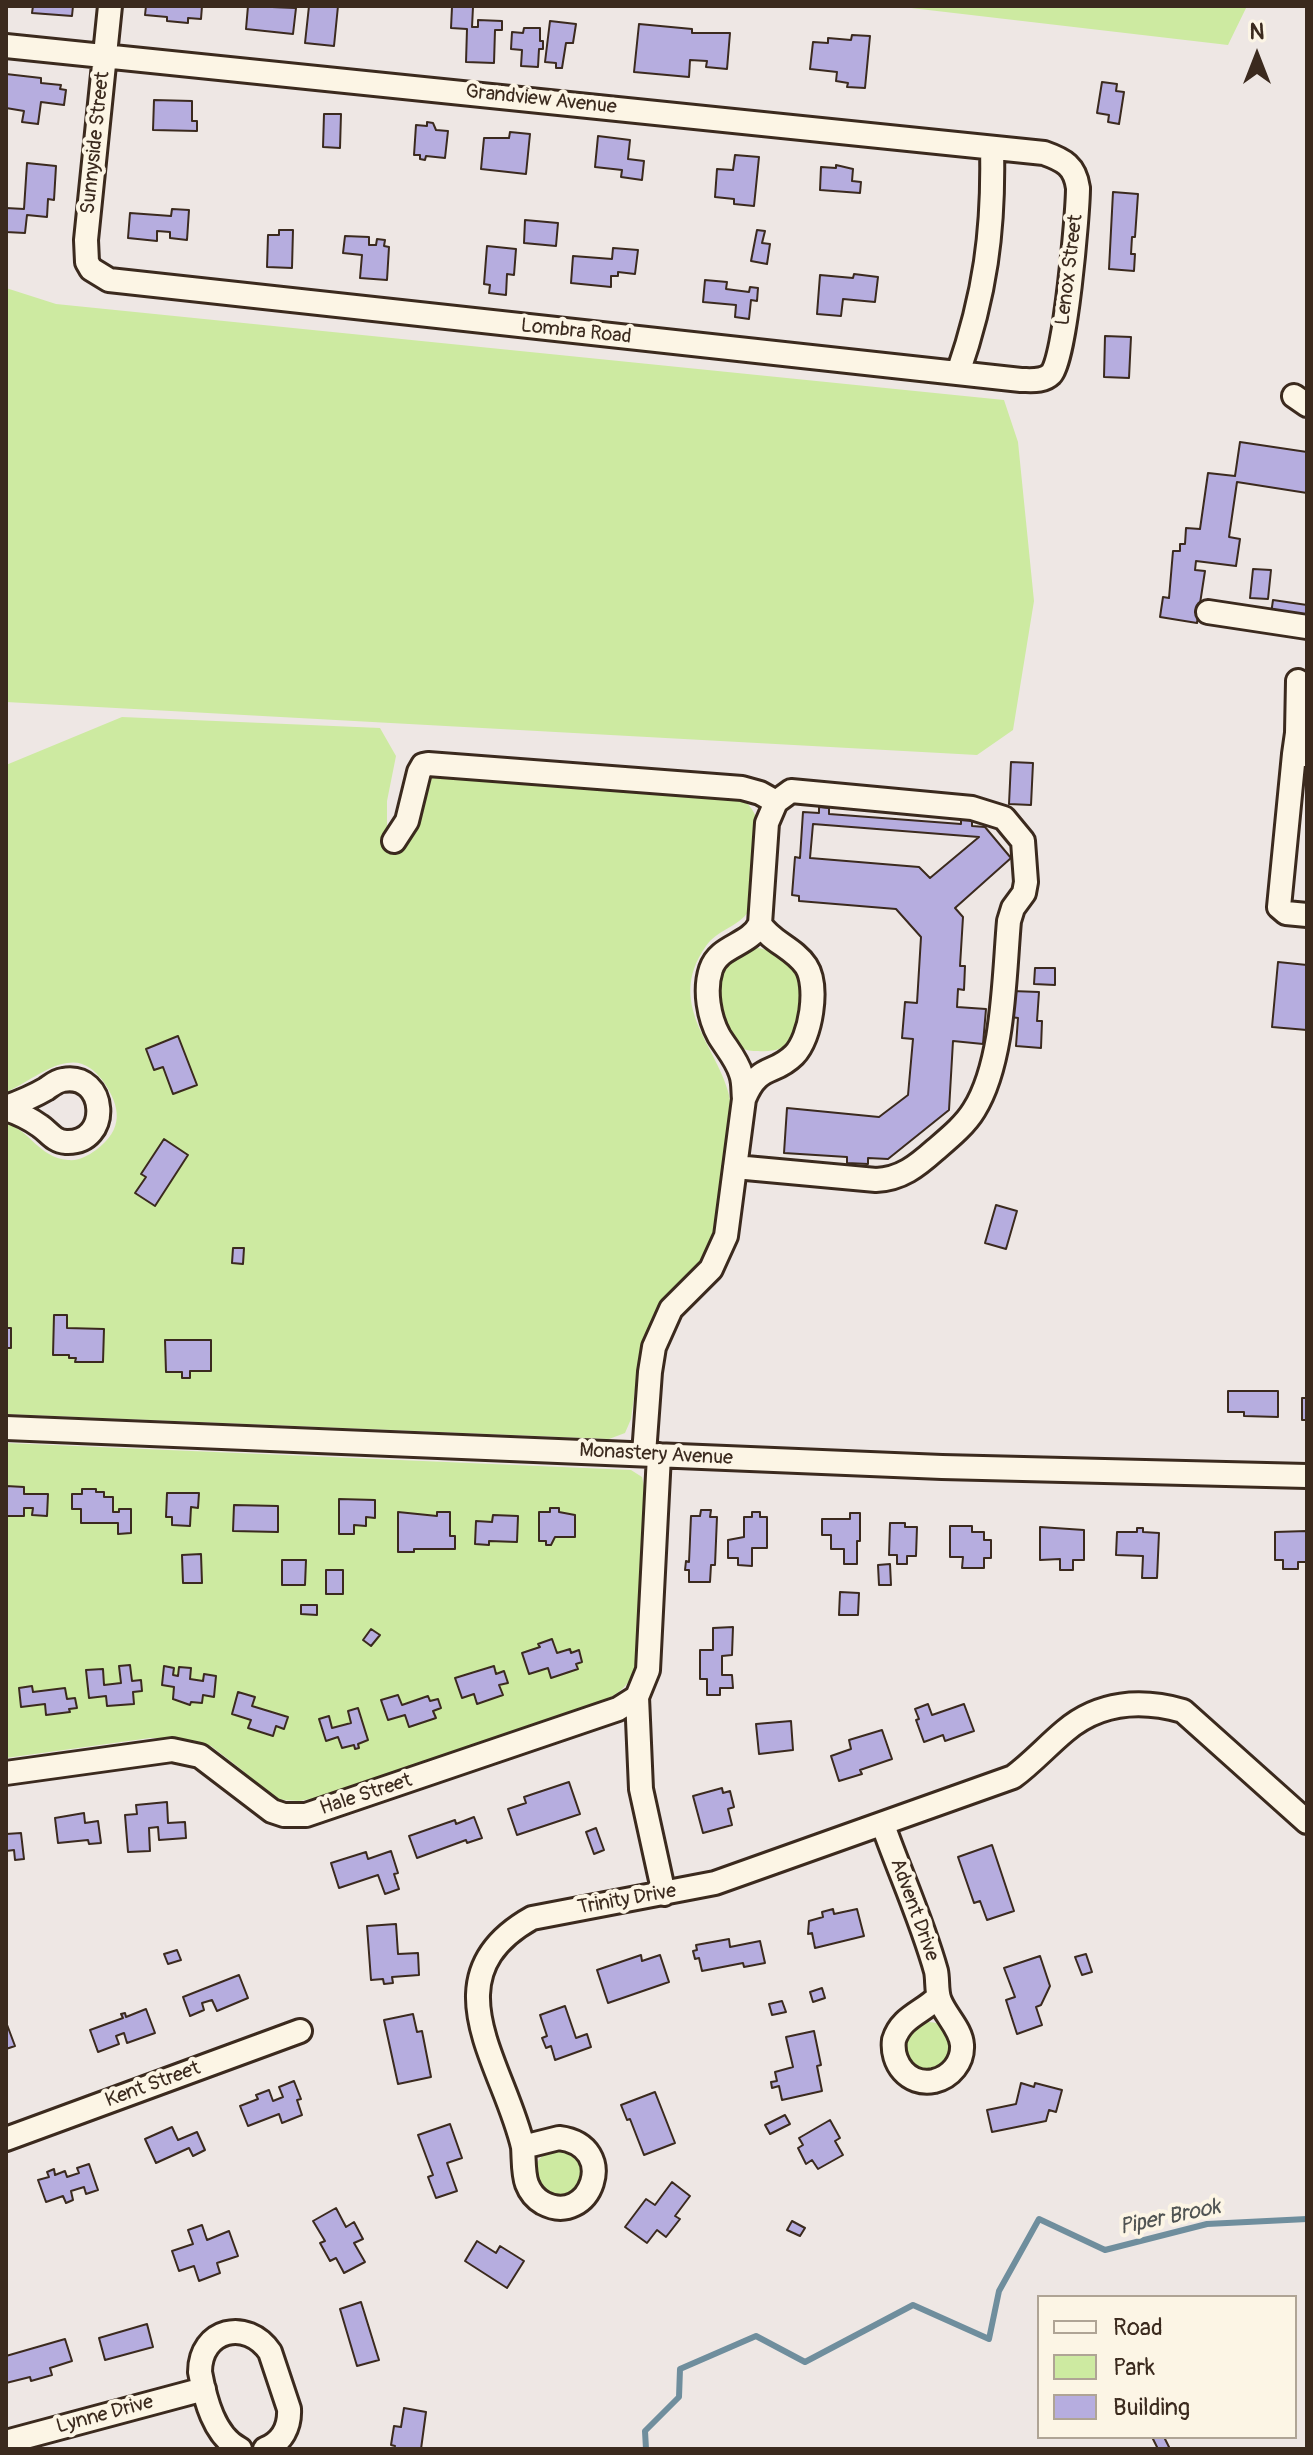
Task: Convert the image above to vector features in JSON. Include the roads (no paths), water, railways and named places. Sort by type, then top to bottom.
[{"type":"street","name":"Sunnyside Street","points":[[98,275],[87,262],[85,251],[110,6]]},
{"type":"street","name":"Grandview Avenue","points":[[6,46],[1044,153],[1064,160],[1072,168]]},
{"type":"street","points":[[958,373],[981,298],[989,250],[993,196],[992,148]]},
{"type":"street","name":"Lenox Street","points":[[1053,372],[1057,367],[1067,304],[1077,214],[1078,188],[1072,168]]},
{"type":"street","name":"Lombra Road","points":[[98,275],[109,280],[145,285],[958,373],[1041,380],[1053,372]]},
{"type":"street","points":[[1208,612],[1307,627]]},
{"type":"street","points":[[1298,681],[1297,733],[1300,755],[1279,907],[1286,913],[1307,915]]},
{"type":"street","points":[[394,841],[407,821],[419,772],[423,765],[428,764],[742,788],[776,802]]},
{"type":"street","points":[[664,1894],[641,1789],[637,1697],[644,1684],[649,1655],[650,1372],[654,1347],[671,1309],[704,1277],[722,1249],[729,1224],[735,1167],[744,1099],[741,1072],[712,1019],[708,988],[710,971],[725,950],[750,939],[760,924],[767,823],[776,802],[791,791],[972,808],[1000,816],[1023,841],[1026,882],[1024,893],[1013,908],[1009,921],[997,1046],[975,1108],[950,1137],[908,1172],[885,1180],[735,1167]]},
{"type":"street","points":[[744,1099],[751,1082],[788,1060],[800,1047],[813,995],[812,980],[805,966],[790,950],[765,933],[760,924]]},
{"type":"street","name":"Monastery Avenue","points":[[6,1428],[1129,1473],[1307,1476]]},
{"type":"street","name":"Hale Street","points":[[6,1773],[172,1750],[200,1756],[272,1811],[284,1815],[306,1815],[605,1716],[637,1697]]},
{"type":"street","name":"Trinity Drive","points":[[523,2147],[478,2014],[478,1987],[487,1960],[506,1936],[532,1918],[715,1883],[966,1795],[1013,1777],[1067,1729],[1105,1708],[1158,1704],[1183,1711],[1307,1822]]},
{"type":"street","name":"Advent Drive","points":[[883,1825],[936,1971],[938,1997]]},
{"type":"street","name":"Kent Street","points":[[6,2139],[300,2031]]},
{"type":"street","points":[[240,2449],[230,2444],[219,2431],[204,2389],[200,2364],[212,2341],[235,2332],[244,2332],[259,2339],[270,2352],[289,2409],[284,2434],[265,2449]]},
{"type":"street","name":"Lynne Drive","points":[[6,2442],[204,2389]]},
{"type":"waterway","name":"Piper Brook","points":[[646,2449],[645,2431],[679,2397],[680,2369],[756,2336],[805,2362],[913,2305],[989,2339],[999,2291],[1039,2219],[1105,2250],[1207,2224],[1307,2219]]}]
